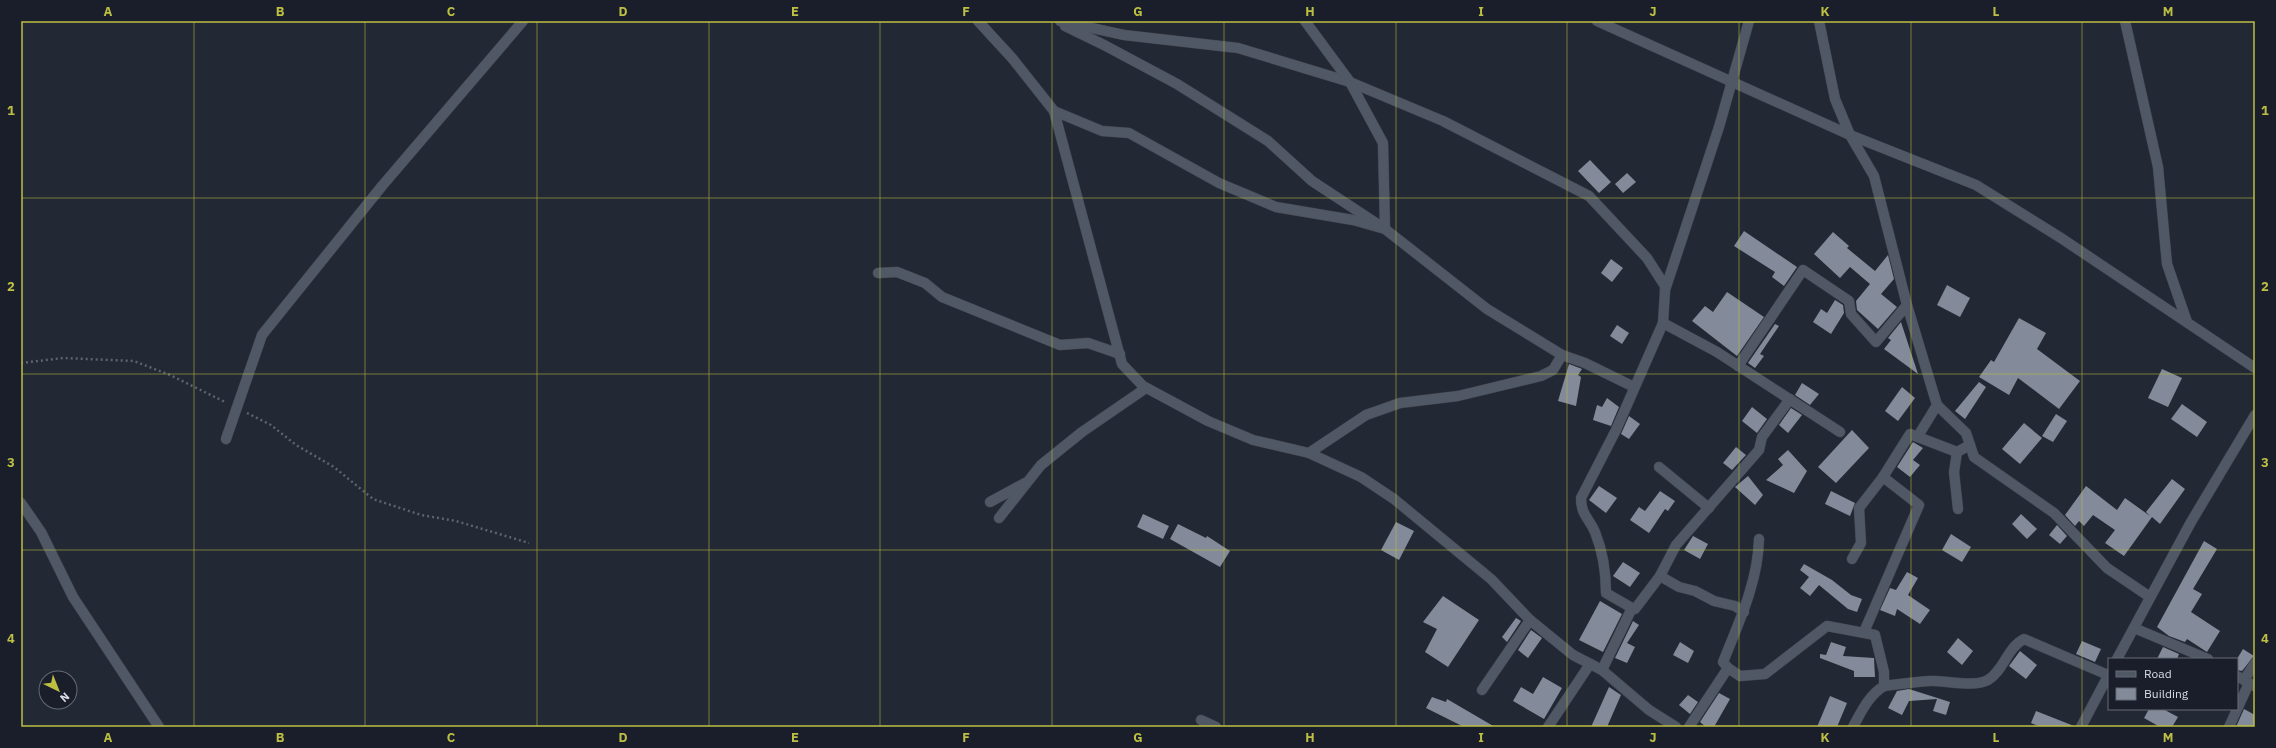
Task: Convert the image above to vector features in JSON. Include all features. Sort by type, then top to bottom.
[{"type":"street","points":[[226,439],[262,335],[382,186],[523,21]]},
{"type":"street","points":[[978,21],[1012,58],[1054,111],[1122,364],[1146,388],[1208,421],[1253,440],[1308,453],[1361,477],[1394,499],[1491,579],[1530,620],[1573,655],[1602,670],[1649,710],[1676,727]]},
{"type":"street","points":[[1054,21],[1104,45],[1177,84],[1268,141],[1312,181],[1385,229],[1487,309],[1562,355],[1585,363],[1634,387]]},
{"type":"street","points":[[1060,21],[1124,35],[1238,48],[1350,82],[1443,121],[1589,196],[1647,258],[1665,286],[1663,323],[1616,430],[1582,498],[1581,504],[1581,510],[1594,531],[1606,570],[1606,593],[1632,608],[1635,609],[1660,576],[1676,545],[1759,450],[1762,437],[1790,399]]},
{"type":"street","points":[[1305,21],[1350,82],[1383,143],[1385,229]]},
{"type":"street","points":[[1597,21],[1850,136],[1976,185],[2061,238],[2255,368]]},
{"type":"street","points":[[1665,291],[1719,127],[1749,21]]},
{"type":"street","points":[[1819,21],[1835,99],[1850,136],[1874,176],[1907,305],[1937,404],[1966,433],[1974,457],[2054,513],[2107,568],[2150,597]]},
{"type":"street","points":[[2125,21],[2158,167],[2167,264],[2186,322]]},
{"type":"street","points":[[1054,111],[1102,131],[1129,133],[1219,183],[1276,207],[1353,220],[1385,229]]},
{"type":"street","points":[[1738,366],[1803,270],[1849,301],[1851,314],[1876,342],[1907,305]]},
{"type":"street","points":[[878,273],[897,272],[925,283],[942,297],[1060,345],[1088,343],[1120,354]]},
{"type":"street","points":[[1663,323],[1717,352],[1840,432]]},
{"type":"street","points":[[1308,453],[1366,415],[1400,403],[1458,396],[1541,376],[1553,370],[1562,355]]},
{"type":"street","points":[[999,518],[1041,465],[1082,432],[1146,388]]},
{"type":"street","points":[[1918,436],[1937,404]]},
{"type":"street","points":[[2118,658],[2191,522],[2255,415]]},
{"type":"street","points":[[1852,559],[1860,542],[1858,508],[1883,477],[1910,434],[1957,452]]},
{"type":"street","points":[[1957,452],[1970,445]]},
{"type":"street","points":[[1957,452],[1954,472],[1958,509]]},
{"type":"street","points":[[1659,467],[1709,508]]},
{"type":"street","points":[[1864,632],[1919,505],[1883,477]]},
{"type":"street","points":[[990,502],[1028,481]]},
{"type":"street","points":[[21,503],[41,532],[73,597],[159,727]]},
{"type":"street","points":[[1759,539],[1758,557],[1744,612],[1723,662],[1728,668],[1740,676],[1765,674],[1827,626],[1875,634],[1884,672],[1884,686]]},
{"type":"street","points":[[1660,576],[1679,587],[1695,591],[1714,601],[1735,606],[1744,612]]},
{"type":"street","points":[[1602,670],[1632,608]]},
{"type":"street","points":[[1482,690],[1530,620]]},
{"type":"street","points":[[2134,628],[2206,658]]},
{"type":"street","points":[[1853,727],[1872,696],[1884,686],[1932,681],[1964,683],[1987,681],[1995,674],[2017,643],[2024,639],[2108,675]]},
{"type":"street","points":[[2238,703],[2255,663]]},
{"type":"street","points":[[1548,727],[1590,664]]},
{"type":"street","points":[[1689,727],[1728,668]]},
{"type":"street","points":[[2081,727],[2108,677]]},
{"type":"street","points":[[2229,727],[2235,710]]},
{"type":"street","points":[[1201,720],[1216,727]]},
{"type":"path","points":[[21,363],[63,358],[134,361],[170,375],[270,425],[296,445],[334,467],[373,499],[421,515],[456,521],[529,543]]},
{"type":"building","points":[[1590,160],[1611,182],[1599,193],[1578,171]]},
{"type":"building","points":[[1627,173],[1636,182],[1623,193],[1615,184]]},
{"type":"building","points":[[1744,231],[1797,267],[1784,286],[1772,277],[1775,272],[1734,246]]},
{"type":"building","points":[[1833,232],[1849,246],[1847,248],[1875,271],[1888,255],[1894,279],[1881,294],[1897,307],[1878,329],[1857,310],[1856,301],[1870,284],[1850,267],[1840,278],[1814,254]]},
{"type":"building","points":[[1611,259],[1623,268],[1612,282],[1601,273]]},
{"type":"building","points":[[1947,285],[1970,298],[1960,317],[1937,305]]},
{"type":"building","points":[[1727,292],[1764,317],[1737,356],[1692,321],[1705,306],[1713,312]]},
{"type":"building","points":[[1835,300],[1843,305],[1844,313],[1831,334],[1813,322],[1821,309],[1827,313]]},
{"type":"building","points":[[2019,318],[2046,333],[2037,349],[2080,381],[2059,409],[2018,378],[2009,395],[1979,377],[1991,360],[1994,362]]},
{"type":"building","points":[[1901,322],[1918,374],[1884,349],[1891,340],[1888,338]]},
{"type":"building","points":[[1775,324],[1779,326],[1760,354],[1764,356],[1755,368],[1748,363]]},
{"type":"building","points":[[1617,325],[1629,333],[1622,344],[1610,336]]},
{"type":"building","points":[[1569,364],[1582,369],[1578,375],[1581,377],[1576,406],[1558,401]]},
{"type":"building","points":[[2162,369],[2182,378],[2168,407],[2148,398]]},
{"type":"building","points":[[1979,382],[1986,387],[1965,419],[1955,411]]},
{"type":"building","points":[[1802,383],[1819,394],[1810,405],[1795,395]]},
{"type":"building","points":[[1902,387],[1915,398],[1898,421],[1885,411]]},
{"type":"building","points":[[1607,398],[1619,407],[1611,426],[1593,420],[1597,405],[1602,407]]},
{"type":"building","points":[[2182,404],[2207,422],[2197,437],[2171,419]]},
{"type":"building","points":[[1752,407],[1767,419],[1757,433],[1742,421]]},
{"type":"building","points":[[1791,408],[1802,415],[1788,433],[1779,425]]},
{"type":"building","points":[[2056,414],[2067,421],[2053,442],[2042,436]]},
{"type":"building","points":[[1629,416],[1640,424],[1629,439],[1621,434]]},
{"type":"building","points":[[2024,423],[2042,438],[2020,464],[2002,449]]},
{"type":"building","points":[[1852,430],[1869,448],[1836,483],[1818,467]]},
{"type":"building","points":[[1913,442],[1923,448],[1913,460],[1920,465],[1910,477],[1897,467]]},
{"type":"building","points":[[1736,447],[1746,455],[1732,470],[1723,463]]},
{"type":"building","points":[[1788,450],[1807,471],[1794,493],[1766,480],[1783,465],[1778,459]]},
{"type":"building","points":[[1748,476],[1763,495],[1755,505],[1735,487]]},
{"type":"building","points":[[2172,479],[2185,489],[2160,524],[2152,517],[2124,556],[2105,543],[2115,530],[2093,515],[2084,526],[2079,521],[2075,526],[2065,515],[2086,486],[2117,510],[2125,498],[2150,516],[2146,512]]},
{"type":"building","points":[[1599,486],[1617,498],[1606,513],[1589,500]]},
{"type":"building","points":[[1660,491],[1675,501],[1668,511],[1665,509],[1649,533],[1630,520],[1639,507],[1645,511]]},
{"type":"building","points":[[1831,491],[1855,503],[1850,516],[1825,504]]},
{"type":"building","points":[[1143,514],[1169,526],[1163,539],[1137,527]]},
{"type":"building","points":[[2021,514],[2037,529],[2027,539],[2012,524]]},
{"type":"building","points":[[1396,522],[1414,531],[1399,560],[1381,550]]},
{"type":"building","points":[[1178,524],[1206,538],[1207,536],[1230,551],[1220,567],[1170,539]]},
{"type":"building","points":[[2057,525],[2067,536],[2060,544],[2049,535]]},
{"type":"building","points":[[1951,534],[1971,547],[1962,562],[1942,550]]},
{"type":"building","points":[[1693,536],[1708,544],[1700,559],[1684,550]]},
{"type":"building","points":[[2204,541],[2217,549],[2193,589],[2202,594],[2191,612],[2220,631],[2207,652],[2187,639],[2185,642],[2169,636],[2157,627]]},
{"type":"building","points":[[1623,562],[1640,573],[1630,587],[1613,576]]},
{"type":"building","points":[[1804,564],[1832,580],[1851,595],[1862,599],[1857,612],[1848,609],[1819,585],[1810,596],[1800,588],[1809,577],[1800,570]]},
{"type":"building","points":[[1907,572],[1918,578],[1908,595],[1930,610],[1920,624],[1897,609],[1895,616],[1880,610],[1890,588],[1896,590]]},
{"type":"building","points":[[1443,596],[1479,620],[1448,667],[1425,652],[1437,629],[1423,622]]},
{"type":"building","points":[[1600,601],[1622,614],[1603,652],[1579,640]]},
{"type":"building","points":[[1516,618],[1521,621],[1507,642],[1502,637]]},
{"type":"building","points":[[1633,621],[1639,625],[1627,643],[1635,647],[1627,663],[1615,658]]},
{"type":"building","points":[[1531,630],[1542,638],[1528,658],[1518,650]]},
{"type":"building","points":[[1958,638],[1973,651],[1962,665],[1947,652]]},
{"type":"building","points":[[2082,641],[2101,649],[2095,662],[2076,654]]},
{"type":"building","points":[[1680,642],[1694,651],[1688,663],[1673,655]]},
{"type":"building","points":[[1831,642],[1846,647],[1843,656],[1874,658],[1875,677],[1854,677],[1854,671],[1820,658],[1820,654],[1826,655]]},
{"type":"building","points":[[2163,647],[2179,654],[2177,658],[2158,658]]},
{"type":"building","points":[[2243,649],[2254,656],[2242,671],[2238,670],[2238,658]]},
{"type":"building","points":[[2020,651],[2037,665],[2026,679],[2009,666]]},
{"type":"building","points":[[1543,677],[1562,688],[1544,719],[1513,701],[1521,687],[1533,694]]},
{"type":"building","points":[[1609,687],[1621,695],[1607,727],[1591,727]]},
{"type":"building","points":[[1909,689],[1950,702],[1946,715],[1933,711],[1937,699],[1909,701],[1902,715],[1888,708],[1897,691]]},
{"type":"building","points":[[1719,693],[1730,699],[1714,727],[1706,727],[1700,722]]},
{"type":"building","points":[[1688,695],[1698,702],[1690,714],[1679,705]]},
{"type":"building","points":[[1830,696],[1847,703],[1837,727],[1817,727]]},
{"type":"building","points":[[1432,697],[1446,702],[1447,699],[1495,727],[1464,727],[1426,708]]},
{"type":"building","points":[[2244,709],[2255,715],[2255,727],[2236,727]]},
{"type":"building","points":[[2148,710],[2165,710],[2178,717],[2172,727],[2160,727],[2144,718]]},
{"type":"building","points":[[2036,711],[2074,727],[2041,727],[2031,723]]}]
